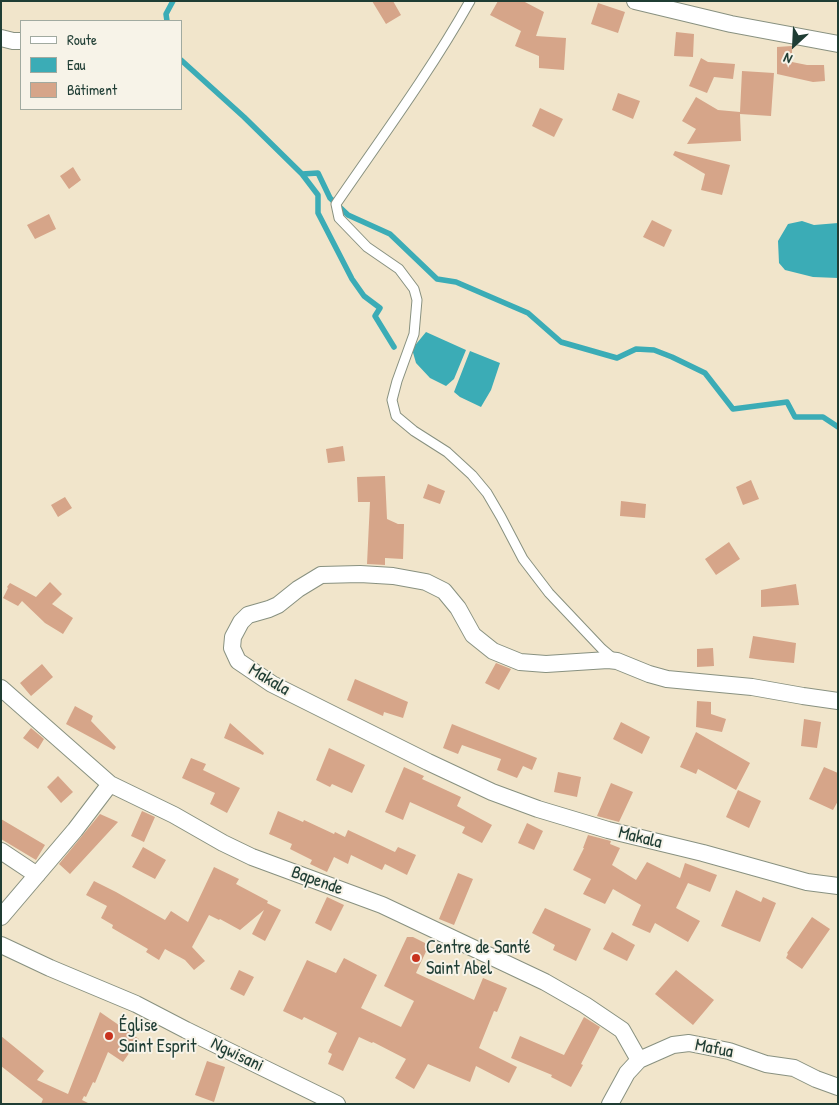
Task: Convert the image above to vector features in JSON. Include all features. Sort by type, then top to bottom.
[{"type":"street","points":[[635,1],[687,7],[731,24],[838,44]]},
{"type":"street","points":[[1,38],[20,41]]},
{"type":"street","name":"Makala","points":[[838,701],[752,687],[667,679],[617,661],[599,660],[546,664],[520,662],[493,651],[474,635],[458,608],[444,591],[426,582],[393,576],[360,574],[321,575],[298,589],[278,605],[248,615],[233,637],[232,648],[238,661],[272,684],[492,792],[538,809],[608,830],[703,853],[806,882],[838,886]]},
{"type":"street","name":"Bapende","points":[[1,688],[110,784],[174,815],[252,857],[382,905],[545,982],[585,1005],[622,1030],[639,1060]]},
{"type":"street","points":[[1,917],[75,830],[110,784]]},
{"type":"street","points":[[1,851],[36,875]]},
{"type":"street","name":"Ngwisani","points":[[1,945],[136,1004],[337,1104]]},
{"type":"street","name":"Mafua","points":[[610,1104],[627,1073],[639,1060],[673,1045],[689,1043],[729,1051],[766,1064],[794,1068],[838,1087]]},
{"type":"lane","points":[[470,1],[422,80],[336,204],[339,218],[367,247],[399,269],[414,289],[416,300],[414,334],[397,380],[392,400],[396,416],[414,431],[447,452],[472,475],[502,517],[523,559],[549,593],[602,649],[617,661]]},
{"type":"water","points":[[802,221],[814,225],[838,223],[838,278],[813,277],[785,270],[779,263],[778,241],[788,224]]},
{"type":"water","points":[[426,332],[466,350],[454,379],[446,386],[430,378],[416,363],[412,349]]},
{"type":"water","points":[[470,351],[500,363],[491,390],[481,407],[454,392]]},
{"type":"building","points":[[372,1],[393,1],[401,15],[386,24]]},
{"type":"building","points":[[498,1],[523,1],[544,12],[536,36],[566,38],[564,70],[539,68],[539,56],[515,46],[521,31],[490,15]]},
{"type":"building","points":[[598,3],[625,12],[618,33],[591,24]]},
{"type":"building","points":[[676,32],[694,34],[693,57],[674,56]]},
{"type":"building","points":[[792,46],[792,62],[807,65],[824,65],[825,81],[813,82],[777,74],[777,47]]},
{"type":"building","points":[[701,58],[708,62],[735,64],[733,79],[714,77],[707,93],[689,86]]},
{"type":"building","points":[[742,71],[774,73],[771,116],[740,114],[741,141],[687,144],[696,129],[682,121],[696,97],[718,110],[740,112]]},
{"type":"building","points":[[618,93],[640,101],[633,119],[612,110]]},
{"type":"building","points":[[540,108],[563,119],[554,137],[532,126]]},
{"type":"building","points":[[675,151],[730,165],[722,195],[701,190],[705,174],[673,155]]},
{"type":"building","points":[[73,167],[81,180],[69,189],[60,176]]},
{"type":"building","points":[[49,214],[56,229],[35,239],[27,225]]},
{"type":"building","points":[[652,220],[672,230],[664,247],[643,237]]},
{"type":"building","points":[[343,446],[345,461],[328,463],[326,449]]},
{"type":"building","points":[[385,476],[387,519],[398,524],[404,524],[403,559],[385,558],[385,565],[367,564],[370,502],[358,502],[357,477]]},
{"type":"building","points":[[751,480],[759,499],[743,505],[736,487]]},
{"type":"building","points":[[428,484],[445,491],[440,504],[423,498]]},
{"type":"building","points":[[65,497],[72,508],[58,517],[51,505]]},
{"type":"building","points":[[621,501],[646,504],[645,518],[620,516]]},
{"type":"building","points":[[729,542],[740,559],[716,575],[705,559]]},
{"type":"building","points":[[50,582],[62,594],[52,604],[73,618],[63,634],[45,623],[22,601],[18,606],[3,598],[10,583],[36,597]]},
{"type":"building","points":[[796,584],[799,605],[761,607],[761,590]]},
{"type":"building","points":[[753,636],[796,643],[794,663],[749,658]]},
{"type":"building","points":[[713,648],[714,666],[697,667],[697,649]]},
{"type":"building","points":[[496,663],[511,669],[499,690],[485,683]]},
{"type":"building","points":[[42,664],[53,677],[31,696],[20,683]]},
{"type":"building","points":[[355,679],[408,702],[403,718],[384,712],[383,716],[347,700]]},
{"type":"building","points":[[697,701],[711,702],[711,714],[726,719],[722,732],[696,727]]},
{"type":"building","points":[[75,706],[93,716],[91,721],[116,747],[114,750],[66,724]]},
{"type":"building","points":[[804,719],[821,722],[817,748],[801,746]]},
{"type":"building","points":[[621,722],[650,737],[642,754],[613,739]]},
{"type":"building","points":[[230,723],[264,753],[263,755],[224,738]]},
{"type":"building","points":[[452,724],[537,758],[532,770],[523,766],[517,778],[497,770],[501,759],[462,745],[458,754],[443,748]]},
{"type":"building","points":[[31,728],[44,739],[38,749],[23,738]]},
{"type":"building","points":[[696,732],[750,763],[736,790],[698,769],[696,774],[680,767]]},
{"type":"building","points":[[329,748],[365,765],[352,793],[332,784],[330,787],[316,780]]},
{"type":"building","points":[[191,758],[206,764],[203,770],[240,788],[227,813],[210,804],[215,793],[182,778]]},
{"type":"building","points":[[404,767],[424,776],[422,779],[461,797],[457,806],[492,825],[482,843],[462,833],[465,827],[410,802],[403,820],[385,812]]},
{"type":"building","points":[[824,767],[838,773],[838,801],[833,810],[809,799]]},
{"type":"building","points":[[558,772],[581,777],[577,797],[554,792]]},
{"type":"building","points":[[58,776],[73,792],[61,803],[47,787]]},
{"type":"building","points":[[611,783],[633,792],[619,822],[597,816]]},
{"type":"building","points":[[738,790],[761,801],[749,828],[726,817]]},
{"type":"building","points":[[142,811],[155,817],[144,842],[131,836]]},
{"type":"building","points":[[278,811],[303,822],[304,820],[334,834],[335,832],[345,837],[348,830],[395,852],[398,847],[416,855],[407,875],[385,864],[382,870],[351,855],[348,864],[334,857],[327,872],[310,864],[312,860],[290,849],[292,844],[269,834]]},
{"type":"building","points":[[100,814],[118,822],[70,874],[59,864]]},
{"type":"building","points":[[1,819],[45,845],[36,860],[1,839]]},
{"type":"building","points":[[527,823],[543,831],[534,850],[518,843]]},
{"type":"building","points":[[588,835],[611,841],[610,844],[620,848],[612,865],[636,880],[647,862],[680,878],[685,863],[717,875],[710,892],[688,883],[676,908],[700,921],[688,942],[655,923],[650,933],[632,925],[641,905],[613,889],[605,904],[583,894],[591,879],[573,870]]},
{"type":"building","points":[[143,847],[166,860],[155,879],[132,867]]},
{"type":"building","points":[[214,867],[239,879],[236,884],[281,910],[265,941],[252,934],[264,910],[240,930],[209,915],[192,947],[205,961],[194,970],[185,960],[165,949],[159,960],[146,952],[148,949],[112,928],[113,925],[101,918],[107,906],[86,895],[94,881],[165,920],[171,911],[188,922]]},
{"type":"building","points":[[458,873],[473,879],[454,925],[439,919]]},
{"type":"building","points":[[736,890],[761,902],[763,897],[776,903],[760,942],[721,926]]},
{"type":"building","points":[[327,897],[344,905],[331,931],[315,923]]},
{"type":"building","points":[[545,908],[591,929],[576,961],[553,950],[555,945],[532,933]]},
{"type":"building","points":[[812,917],[830,929],[802,969],[786,958],[787,953]]},
{"type":"building","points":[[612,932],[635,945],[627,961],[603,949]]},
{"type":"building","points":[[407,937],[413,937],[429,945],[416,973],[474,1000],[483,978],[507,988],[497,1012],[494,1011],[479,1048],[517,1067],[509,1083],[476,1066],[470,1082],[428,1064],[414,1089],[395,1078],[406,1059],[359,1037],[343,1071],[328,1064],[332,1054],[328,1052],[337,1033],[304,1017],[302,1020],[283,1011],[307,960],[336,973],[344,958],[377,975],[361,1008],[401,1027],[414,1001],[384,986]]},
{"type":"building","points":[[239,970],[254,977],[244,996],[230,989]]},
{"type":"building","points":[[676,970],[714,1000],[693,1025],[655,994]]},
{"type":"building","points":[[100,1012],[139,1039],[123,1062],[108,1052],[95,1083],[93,1082],[86,1097],[84,1096],[82,1100],[90,1104],[41,1104],[43,1099],[1,1066],[1,1036],[44,1071],[37,1080],[68,1094]]},
{"type":"building","points":[[584,1017],[600,1027],[571,1087],[551,1077],[552,1075],[511,1058],[520,1036],[564,1055]]},
{"type":"building","points":[[207,1061],[225,1067],[214,1102],[195,1095]]},
{"type":"waterway","points":[[167,20],[166,14],[173,1]]},
{"type":"waterway","points":[[182,61],[244,117],[302,174],[318,173],[330,198],[348,215],[390,234],[437,279],[456,282],[528,313],[561,342],[617,358],[636,349],[654,350],[672,357],[705,373],[733,409],[787,402],[795,417],[823,417],[838,427]]},
{"type":"waterway","points":[[302,174],[318,195],[318,213],[352,279],[364,296],[380,308],[375,316],[394,347]]},
{"type":"place","name":"Centre de Santé Saint Abel","points":[[416,958]]},
{"type":"place","name":"Église Saint Esprit","points":[[109,1036]]}]
